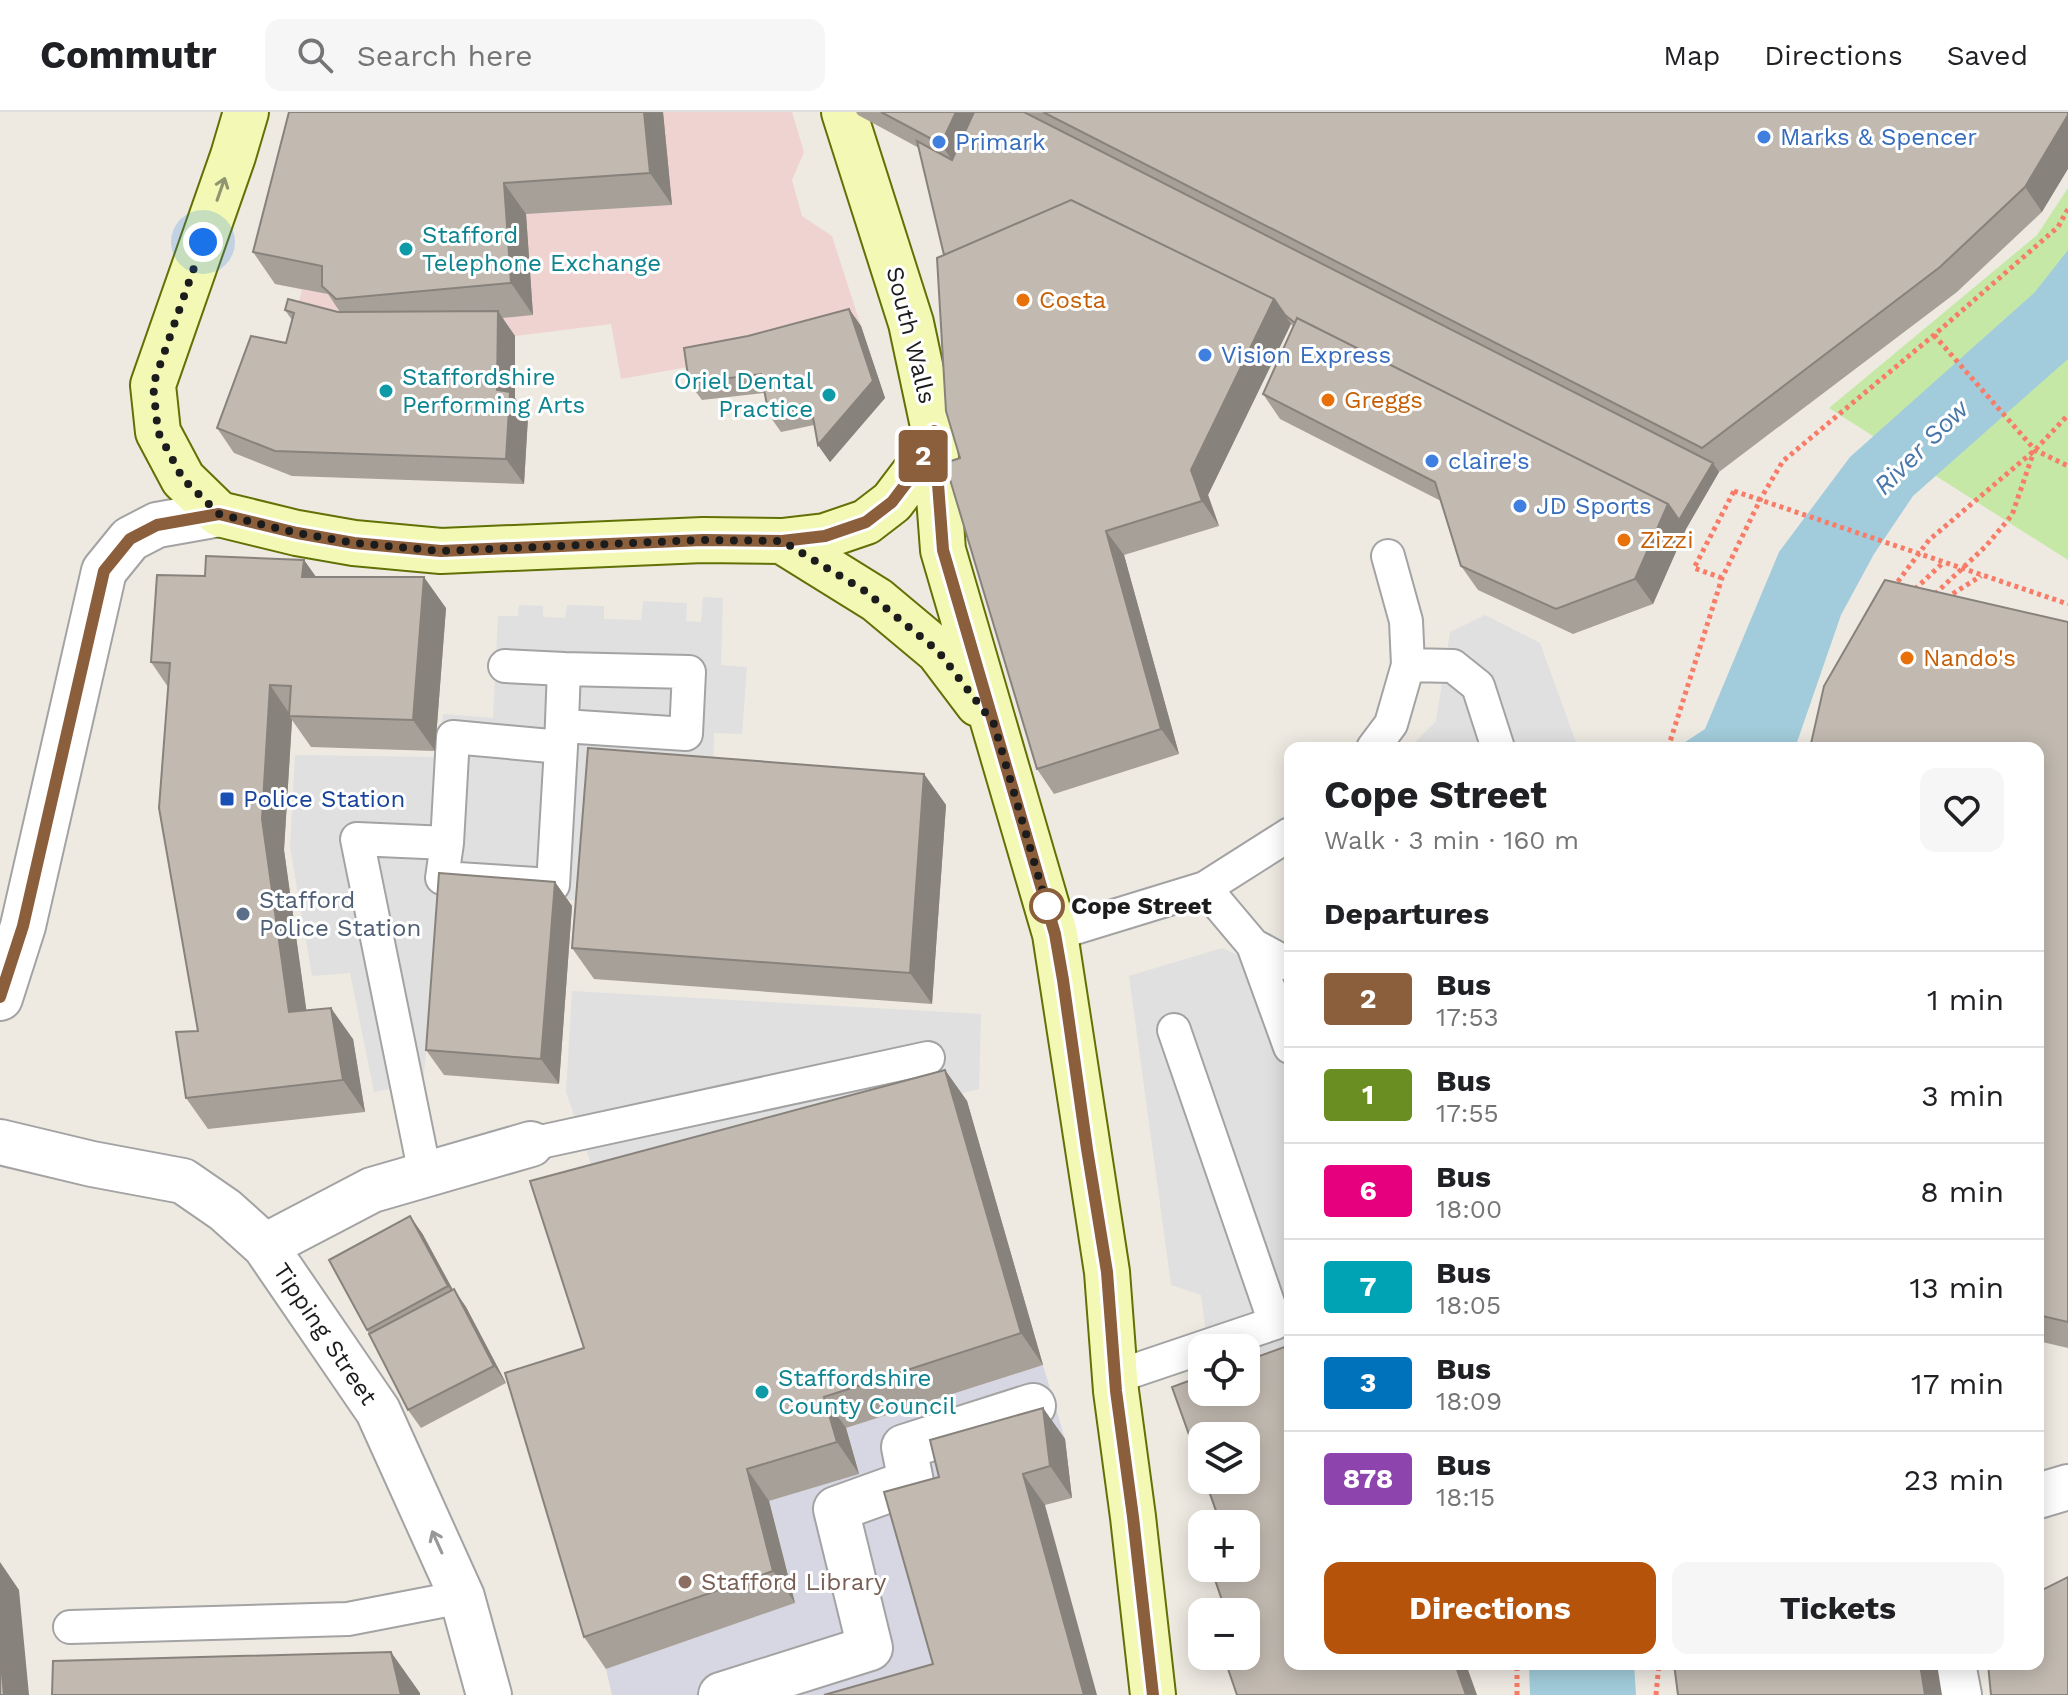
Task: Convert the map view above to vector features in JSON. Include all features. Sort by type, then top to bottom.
[{"type":"street","points":[[219,514],[183,479],[158,432],[153,385],[246,112]]},
{"type":"street","name":"South Walls","points":[[844,112],[911,323],[934,431],[943,550],[1055,934],[1107,1272],[1115,1377],[1153,1695]]},
{"type":"street","points":[[0,998],[23,926],[104,571],[130,539],[157,525],[219,514],[354,543],[441,551],[703,540],[782,541],[825,536],[866,522],[892,502],[917,469],[934,431]]},
{"type":"street","points":[[782,541],[865,591],[938,651],[994,724]]},
{"type":"street","name":"Tipping Street","points":[[0,1142],[183,1181],[225,1210],[265,1246],[378,1411],[462,1597],[489,1695]]},
{"type":"street","points":[[265,1246],[372,1190],[531,1144]]},
{"type":"street","points":[[721,1695],[870,1648],[836,1509],[911,1482],[904,1447],[1033,1406]]},
{"type":"street","points":[[2044,1494],[2068,1487]]},
{"type":"street","points":[[1954,1670],[1959,1695]]},
{"type":"lane","points":[[1378,742],[1391,724],[1408,665],[1406,621],[1388,556]]},
{"type":"lane","points":[[1408,665],[1453,666],[1478,686],[1496,742]]},
{"type":"lane","points":[[505,666],[689,672],[686,734],[562,737],[453,737],[442,878],[553,885],[562,737],[564,669]]},
{"type":"lane","points":[[1055,934],[1205,888],[1284,838]]},
{"type":"lane","points":[[425,1174],[357,839],[447,843]]},
{"type":"lane","points":[[1205,888],[1253,945],[1284,1030]]},
{"type":"lane","points":[[1253,945],[1284,962]]},
{"type":"lane","points":[[1115,1377],[1282,1321],[1174,1030]]},
{"type":"lane","points":[[531,1144],[928,1058]]},
{"type":"lane","points":[[70,1627],[348,1619],[462,1597]]},
{"type":"path","points":[[1670,742],[1722,578],[1761,498],[1783,461],[2058,227],[2068,209]]},
{"type":"path","points":[[1934,335],[2027,443],[2068,466]]},
{"type":"path","points":[[1886,598],[1929,540],[2035,450],[2068,415]]},
{"type":"path","points":[[1947,601],[1932,598],[1986,546],[2012,515],[2035,450]]},
{"type":"path","points":[[1722,578],[1694,568],[1734,491],[2068,604]]},
{"type":"path","points":[[1921,595],[1911,593],[1944,562]]},
{"type":"path","points":[[1934,606],[1982,575]]},
{"type":"path","points":[[1517,1670],[1517,1695]]},
{"type":"path","points":[[1656,1695],[1658,1670]]},
{"type":"shaded area","points":[[319,112],[792,112],[804,152],[792,180],[802,216],[832,236],[861,326],[760,354],[621,379],[611,324],[515,336],[293,321],[302,290],[275,284]]},
{"type":"shaded area","points":[[703,597],[723,598],[721,665],[747,667],[742,734],[714,733],[713,783],[577,900],[442,893],[423,1083],[374,1092],[350,973],[312,976],[290,847],[295,755],[440,757],[443,714],[493,718],[498,616],[518,616],[519,605],[543,606],[543,617],[565,618],[567,605],[604,606],[604,619],[641,620],[643,601],[687,603],[686,621],[701,622]]},
{"type":"shaded area","points":[[1485,615],[1540,643],[1576,742],[1415,742],[1436,721],[1450,632]]},
{"type":"shaded area","points":[[1222,948],[1284,975],[1284,1375],[1260,1384],[1260,1334],[1206,1334],[1201,1295],[1171,1285],[1129,976]]},
{"type":"shaded area","points":[[572,991],[981,1014],[979,1089],[600,1190],[566,1092]]},
{"type":"shaded area","points":[[1043,1365],[1065,1439],[952,1472],[955,1695],[612,1695],[606,1669],[795,1603],[769,1501],[858,1474],[846,1428]]},
{"type":"green space","points":[[2068,188],[2068,560],[1829,408],[2037,235]]},
{"type":"water","name":"River Sow","points":[[2068,250],[2068,359],[1913,496],[1874,554],[1841,615],[1797,742],[1685,742],[1705,729],[1779,552],[1850,457],[2035,292]]},
{"type":"water","points":[[1529,1670],[1634,1670],[1636,1695],[1530,1695]]},
{"type":"building","name":"Stafford Telephone Exchange","points":[[289,112],[644,112],[650,173],[504,183],[511,283],[336,299],[322,286],[322,266],[253,252]]},
{"type":"building","points":[[881,112],[956,112],[941,144]]},
{"type":"building","points":[[974,112],[1024,112],[1713,463],[1679,520],[1668,504],[1297,318],[1295,323],[1274,299],[1071,200],[944,255],[917,141],[952,160]]},
{"type":"building","points":[[1043,112],[2068,112],[2068,115],[2025,187],[1940,267],[1702,448]]},
{"type":"building","points":[[1071,200],[1274,299],[1191,470],[1202,501],[1106,531],[1161,729],[1037,769],[945,463],[960,458],[946,411],[937,258]]},
{"type":"building","name":"Staffordshire Performing Arts","points":[[288,299],[338,312],[498,311],[497,390],[510,392],[506,459],[275,451],[217,428],[251,336],[286,343],[294,313],[285,310]]},
{"type":"building","name":"Oriel Dental Practice","points":[[849,309],[873,381],[818,445],[811,406],[769,415],[761,374],[689,383],[684,348],[748,336]]},
{"type":"building","points":[[1297,318],[1668,504],[1635,579],[1556,609],[1461,566],[1435,482],[1263,394]]},
{"type":"building","name":"Stafford Police Station","points":[[206,556],[304,560],[302,577],[424,577],[413,720],[289,716],[291,686],[270,685],[262,819],[289,1012],[331,1008],[343,1080],[186,1098],[176,1032],[198,1031],[159,808],[170,663],[151,662],[157,575],[205,576]]},
{"type":"building","points":[[1885,580],[2068,622],[2068,1322],[2044,1316],[2044,742],[1811,742],[1824,686]]},
{"type":"building","points":[[588,748],[924,774],[910,973],[572,948]]},
{"type":"building","points":[[439,873],[555,882],[541,1059],[426,1050]]},
{"type":"building","name":"Staffordshire County Council","points":[[945,1070],[1021,1333],[824,1397],[837,1442],[747,1469],[773,1571],[584,1637],[505,1373],[584,1348],[530,1181]]},
{"type":"building","points":[[410,1216],[448,1286],[367,1330],[329,1260]]},
{"type":"building","points":[[454,1289],[494,1366],[408,1410],[369,1334]]},
{"type":"building","points":[[1284,1347],[1284,1670],[1457,1670],[1466,1695],[1237,1695],[1228,1670],[1260,1670],[1260,1598],[1221,1598],[1216,1582],[1260,1582],[1260,1510],[1216,1510],[1210,1494],[1260,1494],[1260,1422],[1188,1422],[1188,1432],[1172,1387],[1188,1381],[1188,1406],[1260,1406],[1260,1356]]},
{"type":"building","points":[[1043,1408],[1050,1466],[1023,1474],[1084,1695],[824,1695],[933,1664],[884,1492],[939,1477],[930,1440]]},
{"type":"building","points":[[2068,1577],[2068,1695],[1991,1695],[1989,1670],[2044,1670],[2044,1589]]},
{"type":"building","points":[[391,1652],[401,1695],[52,1695],[53,1661]]},
{"type":"building","points":[[0,1653],[4,1695],[0,1695]]},
{"type":"building","points":[[1675,1670],[1921,1670],[1925,1695],[1678,1695]]},
{"type":"bus line","name":"2","points":[[0,997],[23,926],[104,571],[130,539],[157,525],[219,514],[354,543],[441,551],[703,540],[782,541],[825,536],[866,522],[892,502],[917,469],[934,431],[943,550],[1055,934],[1063,980],[1107,1272],[1116,1391],[1153,1695]]},
{"type":"place","name":"Marks & Spencer","points":[[1764,137]]},
{"type":"place","name":"Primark","points":[[939,142]]},
{"type":"place","name":"Stafford Telephone Exchange","points":[[406,249]]},
{"type":"place","name":"Costa","points":[[1023,300]]},
{"type":"place","name":"Vision Express","points":[[1205,355]]},
{"type":"place","name":"Staffordshire Performing Arts","points":[[386,391]]},
{"type":"place","name":"Oriel Dental Practice","points":[[829,395]]},
{"type":"place","name":"Greggs","points":[[1328,400]]},
{"type":"place","name":"claire's","points":[[1432,461]]},
{"type":"place","name":"JD Sports","points":[[1520,506]]},
{"type":"place","name":"Zizzi","points":[[1624,540]]},
{"type":"place","name":"Nando's","points":[[1907,658]]},
{"type":"place","name":"Police Station","points":[[227,799]]},
{"type":"place","name":"Cope Street","points":[[1047,906]]},
{"type":"place","name":"Stafford Police Station","points":[[243,914]]},
{"type":"place","name":"Staffordshire County Council","points":[[762,1392]]},
{"type":"place","name":"Stafford Library","points":[[685,1582]]},
{"type":"route","points":[[203,242],[153,385],[158,432],[183,479],[219,514],[354,543],[441,551],[703,540],[782,541],[865,591],[938,651],[994,724],[1047,906]]}]
